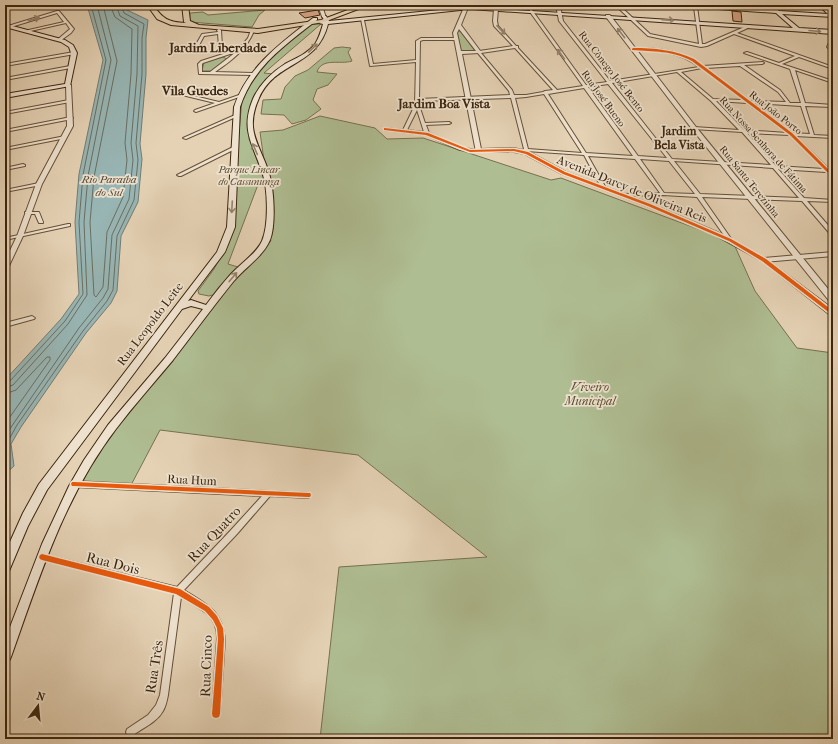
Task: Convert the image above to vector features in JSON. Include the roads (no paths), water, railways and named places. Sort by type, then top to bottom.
[{"type":"main road","points":[[150,5],[156,15],[164,21],[179,25],[219,31],[264,31],[325,19],[366,5]]},
{"type":"main road","points":[[185,5],[187,21]]},
{"type":"main road","points":[[5,657],[42,557],[74,484],[105,437],[170,358],[210,305],[260,248],[267,236],[269,202],[267,178],[250,135],[251,117],[254,103],[264,87],[280,70],[298,60],[314,48],[319,42],[325,19],[333,14],[360,5]]},
{"type":"main road","points":[[676,5],[833,16]]},
{"type":"main road","points":[[769,5],[797,29]]},
{"type":"main road","points":[[820,5],[833,16]]},
{"type":"main road","points":[[325,19],[362,20],[466,6],[833,32]]},
{"type":"main road","points":[[164,21],[177,20],[262,30],[312,22]]},
{"type":"main road","name":"Rua Leopoldo Leite","points":[[5,567],[18,533],[29,510],[43,487],[179,308],[188,300],[221,252],[230,227],[233,207],[236,116],[240,96],[253,74],[312,22]]},
{"type":"main road","points":[[5,95],[68,84],[74,53],[71,46],[59,40],[8,26]]},
{"type":"main road","points":[[188,300],[210,305]]},
{"type":"street","points":[[320,5],[325,19]]},
{"type":"street","name":"Rua Cônego José Bento","points":[[558,5],[562,21],[698,196],[730,240]]},
{"type":"street","points":[[617,5],[649,36],[701,46],[749,26]]},
{"type":"street","points":[[466,6],[455,33],[478,151]]},
{"type":"street","points":[[696,6],[701,46]]},
{"type":"street","points":[[496,9],[495,24],[556,91]]},
{"type":"street","name":"Rua José Bueno","points":[[531,11],[663,194]]},
{"type":"street","points":[[8,26],[58,12],[72,30],[59,40]]},
{"type":"street","name":"Rua Santa Terezinha","points":[[608,16],[694,128],[724,163],[833,300]]},
{"type":"street","points":[[362,20],[371,65],[418,61]]},
{"type":"street","points":[[26,31],[67,22]]},
{"type":"street","points":[[458,25],[508,87],[512,97],[524,150]]},
{"type":"street","points":[[196,48],[202,35],[219,31],[221,46]]},
{"type":"street","points":[[211,74],[250,40],[252,31]]},
{"type":"street","points":[[735,33],[833,68]]},
{"type":"street","points":[[427,134],[417,105],[418,40],[456,38]]},
{"type":"street","points":[[833,42],[829,47],[833,51]]},
{"type":"street","points":[[459,53],[517,47]]},
{"type":"street","name":"Rua João Porto","points":[[633,49],[656,50],[688,57],[791,134],[831,171],[833,176]]},
{"type":"street","points":[[240,50],[202,62],[200,64],[200,73],[253,74]]},
{"type":"street","points":[[5,65],[74,53]]},
{"type":"street","points":[[746,53],[833,82]]},
{"type":"street","points":[[224,55],[228,56],[230,59]]},
{"type":"street","points":[[779,64],[798,56]]},
{"type":"street","points":[[417,100],[512,97],[703,67],[762,63]]},
{"type":"street","points":[[741,65],[779,91],[789,104]]},
{"type":"street","points":[[5,79],[70,68]]},
{"type":"street","points":[[792,68],[812,135]]},
{"type":"street","name":"Rua Nossa Senhora de Fátima","points":[[678,71],[712,100],[742,130],[833,234]]},
{"type":"street","points":[[5,268],[20,236],[27,213],[39,184],[70,126],[71,118],[68,84]]},
{"type":"street","points":[[545,92],[585,154],[604,188]]},
{"type":"street","points":[[179,93],[219,103]]},
{"type":"street","points":[[196,111],[240,96]]},
{"type":"street","points":[[712,100],[833,106]]},
{"type":"street","points":[[5,113],[69,101]]},
{"type":"street","points":[[405,131],[417,105]]},
{"type":"street","points":[[184,138],[236,116]]},
{"type":"street","points":[[5,131],[71,118]]},
{"type":"street","points":[[424,124],[449,123]]},
{"type":"street","points":[[694,128],[833,136]]},
{"type":"street","points":[[385,129],[427,134],[462,149],[478,151],[524,150],[831,171]]},
{"type":"street","points":[[5,149],[65,137]]},
{"type":"street","points":[[179,175],[235,148]]},
{"type":"street","name":"Avenida Darcy de Oliveira Reis","points":[[524,150],[564,173],[624,195],[730,240],[764,260],[833,312]]},
{"type":"street","points":[[5,169],[23,165]]},
{"type":"street","points":[[5,191],[39,184]]},
{"type":"street","points":[[624,195],[663,194],[833,202]]},
{"type":"street","points":[[27,213],[37,214],[41,222]]},
{"type":"street","points":[[5,239],[68,225]]},
{"type":"street","points":[[764,260],[833,254]]},
{"type":"street","points":[[5,325],[32,318]]},
{"type":"street","name":"Rua Hum","points":[[74,484],[308,495]]},
{"type":"street","name":"Rua Quatro","points":[[178,591],[268,494]]},
{"type":"street","name":"Rua Dois","points":[[42,557],[178,591]]},
{"type":"street","name":"Rua Cinco","points":[[178,591],[207,609],[215,618],[220,628],[221,639],[216,714]]},
{"type":"street","name":"Rua Três","points":[[130,732],[151,718],[160,708],[164,695],[178,591]]},
{"type":"water","name":"Rio Paraíba do Sul","points":[[87,5],[124,5],[127,10],[148,20],[146,38],[146,74],[140,144],[142,159],[138,202],[121,236],[117,291],[111,303],[86,333],[21,427],[11,444],[14,466],[5,474],[5,380],[61,319],[79,294],[75,222],[79,174],[103,60]]},
{"type":"district","name":"Jardim Liberdade","points":[[218,47]]},
{"type":"district","name":"Vila Guedes","points":[[195,90]]},
{"type":"district","name":"Jardim Boa Vista","points":[[444,103]]},
{"type":"district","name":"Jardim Bela Vista","points":[[679,138]]},
{"type":"park label","name":"Parque Linear do Cassununga","points":[[249,174]]},
{"type":"park label","name":"Viveiro Municipal","points":[[590,394]]}]
